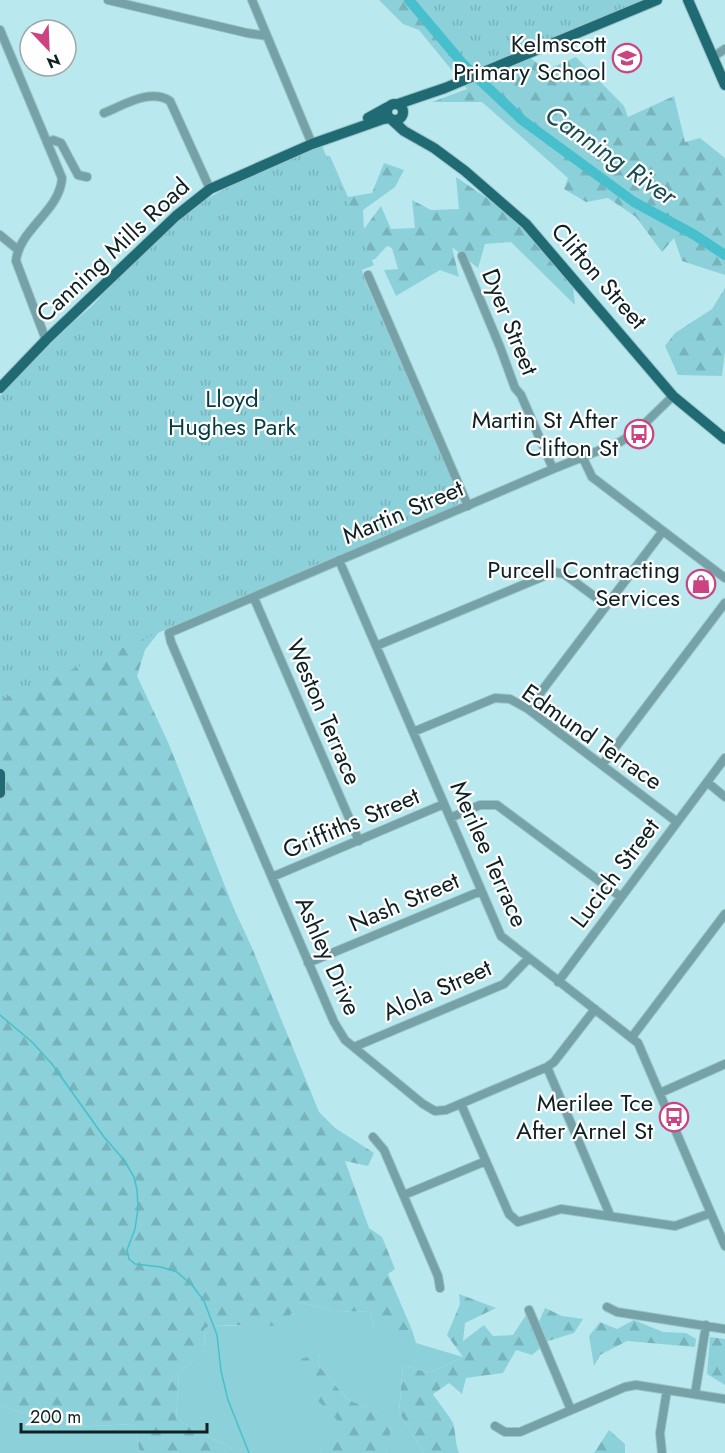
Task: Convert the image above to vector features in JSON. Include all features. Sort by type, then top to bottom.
[{"type":"main road","name":"Canning Mills Road","points":[[0,388],[46,340],[176,216],[210,189],[312,144],[396,113],[449,87],[657,0]]},
{"type":"main road","points":[[688,0],[720,55],[725,85]]},
{"type":"main road","points":[[696,0],[725,70]]},
{"type":"main road","name":"Clifton Street","points":[[396,113],[434,148],[499,198],[526,224],[673,396],[725,439]]},
{"type":"main road","points":[[0,774],[0,793]]},
{"type":"street","points":[[108,0],[267,36]]},
{"type":"street","points":[[252,0],[312,144]]},
{"type":"street","points":[[0,30],[60,172],[59,193],[17,249],[16,261],[46,340]]},
{"type":"street","points":[[104,112],[148,96],[160,96],[170,101],[210,189]]},
{"type":"street","points":[[47,143],[53,140],[61,143],[78,175],[87,177]]},
{"type":"street","points":[[0,235],[17,249]]},
{"type":"street","name":"Dyer Street","points":[[462,255],[515,388],[521,395],[553,469]]},
{"type":"street","points":[[368,274],[468,507]]},
{"type":"street","name":"Martin Street","points":[[169,633],[620,442],[637,432],[673,396]]},
{"type":"street","points":[[583,458],[592,477],[725,578]]},
{"type":"street","points":[[528,709],[663,531]]},
{"type":"street","name":"Merilee Terrace","points":[[339,560],[501,936],[632,1037],[639,1046],[725,1246]]},
{"type":"street","points":[[376,646],[554,572],[564,574],[606,605]]},
{"type":"street","name":"Weston Terrace","points":[[254,598],[359,841]]},
{"type":"street","points":[[602,765],[725,603]]},
{"type":"street","name":"Ashley Drive","points":[[169,633],[175,652],[308,963],[334,1022],[345,1040],[426,1107],[439,1111],[461,1104],[547,1067],[554,1062],[595,1009]]},
{"type":"street","name":"Edmund Terrace","points":[[413,732],[495,698],[510,699],[528,709],[677,822]]},
{"type":"street","name":"Lucich Street","points":[[558,982],[725,758]]},
{"type":"street","points":[[707,782],[725,797]]},
{"type":"street","name":"Griffiths Street","points":[[272,877],[444,804]]},
{"type":"street","points":[[450,818],[480,805],[497,805],[621,897]]},
{"type":"street","name":"Nash Street","points":[[308,963],[481,891]]},
{"type":"street","points":[[632,1037],[725,914]]},
{"type":"street","name":"Alola Street","points":[[354,1047],[504,984],[528,959]]},
{"type":"street","points":[[660,1093],[725,1064]]},
{"type":"street","points":[[547,1067],[610,1215]]},
{"type":"street","points":[[461,1104],[509,1214],[518,1222],[561,1209],[675,1226],[711,1213]]},
{"type":"street","points":[[373,1137],[384,1150],[438,1276],[440,1288]]},
{"type":"street","points":[[404,1196],[486,1161]]},
{"type":"street","points":[[607,1307],[617,1312],[725,1329]]},
{"type":"street","points":[[529,1310],[571,1410]]},
{"type":"street","points":[[695,1394],[705,1325]]},
{"type":"street","points":[[495,1426],[505,1432],[520,1432],[631,1386],[725,1399]]},
{"type":"street","points":[[662,1453],[660,1433],[667,1390]]},
{"type":"green space","points":[[379,0],[486,0],[513,44],[546,70],[576,57],[624,106],[628,117],[674,96],[685,142],[700,138],[725,158],[725,275],[682,261],[674,238],[662,252],[636,217],[608,198],[586,202],[564,189],[568,178],[482,102],[432,102],[467,89],[419,30],[403,24]]},
{"type":"green space","points":[[415,0],[646,0],[475,71]]},
{"type":"green space","name":"Lloyd Hughes Park","points":[[322,146],[374,265],[362,270],[364,279],[460,496],[457,506],[0,700],[0,396],[51,343],[188,212],[206,199],[237,183]]},
{"type":"green space","points":[[301,155],[330,156],[348,197],[372,193],[384,163],[404,170],[395,187],[363,210],[364,229],[381,206],[391,229],[415,228],[412,200],[431,210],[459,209],[456,177],[500,207],[572,277],[575,305],[511,242],[485,244],[478,268],[452,247],[459,277],[440,270],[396,296],[384,270],[398,269],[392,248],[387,246],[375,259],[354,266],[159,632],[145,650],[137,676],[168,742],[234,909],[319,1112],[335,1128],[374,1153],[368,1166],[345,1161],[369,1228],[382,1237],[395,1269],[388,1274],[412,1330],[375,1330],[370,1312],[335,1311],[299,1302],[283,1326],[211,1325],[204,1329],[205,1350],[179,1373],[176,1419],[232,1449],[232,1453],[140,1453],[134,1424],[74,1427],[0,1406],[0,397],[5,389],[196,207],[221,191]]},
{"type":"green space","points":[[725,288],[725,352],[722,376],[678,375],[665,346],[675,333],[712,309]]},
{"type":"green space","points":[[459,1294],[496,1308],[465,1323],[463,1341],[484,1325],[493,1336],[513,1335],[526,1315],[535,1331],[545,1308],[562,1316],[583,1319],[574,1333],[548,1341],[532,1355],[516,1350],[503,1373],[466,1378],[462,1394],[449,1383],[433,1394],[453,1423],[459,1453],[424,1453],[399,1412],[403,1365],[429,1373],[463,1357],[447,1335],[460,1304]]},
{"type":"green space","points":[[298,1302],[335,1311],[370,1312],[375,1330],[412,1330],[416,1343],[463,1357],[429,1373],[403,1365],[399,1412],[424,1453],[386,1453],[392,1420],[347,1399],[318,1365],[320,1353],[310,1393],[338,1420],[320,1453],[232,1453],[232,1449],[176,1419],[179,1373],[205,1350],[204,1329],[211,1325],[239,1326]]},
{"type":"green space","points":[[634,1320],[663,1332],[686,1333],[696,1339],[695,1347],[627,1341],[600,1355],[594,1366],[589,1336],[600,1322],[617,1329]]},
{"type":"green space","points":[[710,1337],[725,1339],[725,1385],[707,1374]]},
{"type":"green space","points":[[320,1353],[318,1365],[347,1399],[393,1420],[386,1453],[320,1453],[337,1420],[310,1393],[301,1359]]},
{"type":"green space","points":[[0,1406],[74,1427],[134,1424],[140,1453],[0,1453]]},
{"type":"green space","points":[[609,1430],[625,1444],[625,1453],[594,1453]]},
{"type":"waterway","name":"Canning River","points":[[409,0],[463,64],[522,120],[634,202],[693,234],[725,255]]},
{"type":"waterway","points":[[0,1015],[32,1042],[52,1064],[104,1137],[124,1160],[134,1177],[138,1208],[135,1229],[127,1250],[129,1259],[135,1264],[161,1267],[177,1272],[192,1285],[204,1301],[217,1335],[221,1371],[228,1400],[249,1453]]},
{"type":"place","name":"Kelmscott Primary School","points":[[627,58]]},
{"type":"place","name":"Martin St After Clifton St","points":[[639,434]]},
{"type":"place","name":"Purcell Contracting Services","points":[[701,584]]},
{"type":"place","name":"Merilee Tce After Arnel St","points":[[674,1117]]}]
